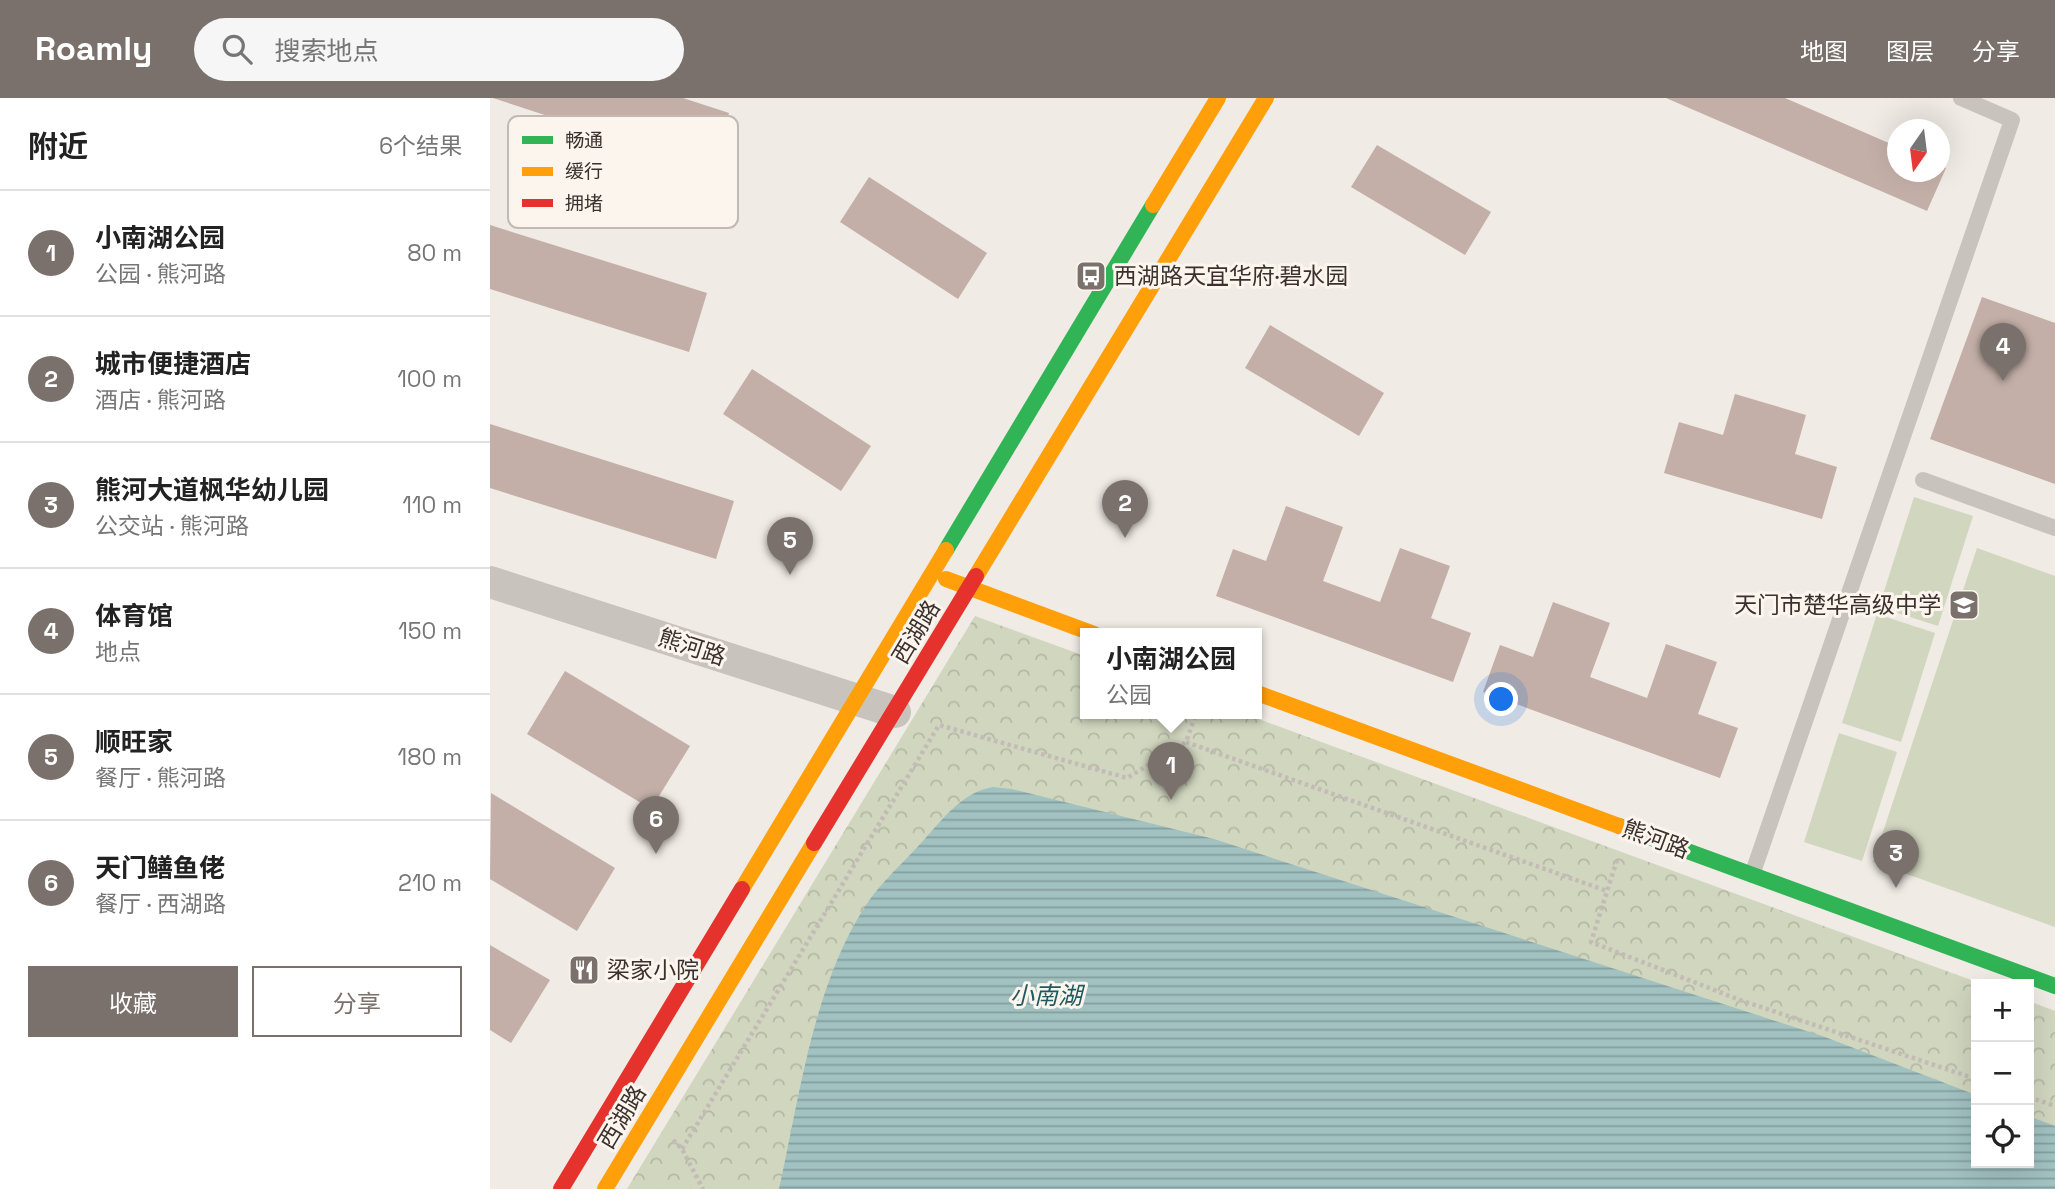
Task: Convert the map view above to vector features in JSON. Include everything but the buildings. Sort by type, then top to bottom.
[{"type":"main road","name":"西湖路","points":[[561,1189],[1218,98]]},
{"type":"main road","name":"西湖路","points":[[605,1189],[1266,98]]},
{"type":"main road","points":[[931,573],[1080,629]]},
{"type":"main road","name":"熊河路","points":[[1262,695],[2055,986]]},
{"type":"street","name":"熊河路","points":[[490,582],[895,712]]},
{"type":"lane","points":[[1752,875],[2012,120],[1961,98]]},
{"type":"lane","points":[[1923,480],[2055,528]]},
{"type":"path","points":[[682,1149],[939,725],[1127,778],[1186,742],[1194,719]]},
{"type":"path","points":[[1186,742],[1607,891]]},
{"type":"path","points":[[1627,829],[1591,942],[1740,1000],[1971,1078]]},
{"type":"path","points":[[2034,1099],[2055,1106]]},
{"type":"path","points":[[649,1116],[682,1149],[703,1189]]},
{"type":"green space","points":[[1914,497],[1973,516],[1938,626],[1879,607]]},
{"type":"green space","points":[[1977,548],[2055,576],[2055,927],[1873,862]]},
{"type":"green space","points":[[1877,614],[1935,633],[1901,742],[1842,723]]},
{"type":"green space","name":"小南湖","points":[[975,616],[1080,654],[1080,719],[1259,719],[1971,980],[1971,1168],[2034,1168],[2034,1003],[2055,1011],[2055,1189],[627,1189]]},
{"type":"green space","points":[[1839,733],[1897,752],[1862,861],[1804,842]]},
{"type":"water","name":"小南湖","points":[[993,787],[1012,789],[1214,839],[1825,1037],[1971,1093],[1971,1168],[2034,1168],[2034,1118],[2055,1126],[2055,1189],[779,1189],[810,1042],[833,970],[848,937],[879,888],[946,816],[963,800]]},
{"type":"traffic: fast","points":[[946,550],[1153,205]]},
{"type":"traffic: fast","points":[[1619,826],[2055,986]]},
{"type":"traffic: slow","points":[[1153,205],[1218,98]]},
{"type":"traffic: slow","points":[[976,576],[1266,98]]},
{"type":"traffic: slow","points":[[742,889],[946,550]]},
{"type":"traffic: slow","points":[[946,579],[1080,629]]},
{"type":"traffic: slow","points":[[1262,695],[1619,826]]},
{"type":"traffic: slow","points":[[605,1189],[814,843]]},
{"type":"traffic: jam","points":[[814,843],[976,576]]},
{"type":"traffic: jam","points":[[561,1189],[742,889]]},
{"type":"place","name":"西湖路天宜华府·碧水园","points":[[1091,276]]},
{"type":"place","name":"体育馆","points":[[2003,381]]},
{"type":"place","name":"城市便捷酒店","points":[[1125,538]]},
{"type":"place","name":"顺旺家","points":[[790,575]]},
{"type":"place","name":"天门市楚华高级中学","points":[[1964,605]]},
{"type":"place","name":"小南湖公园","points":[[1171,800]]},
{"type":"place","name":"天门鳝鱼佬","points":[[656,854]]},
{"type":"place","name":"熊河大道枫华幼儿园","points":[[1896,888]]},
{"type":"place","name":"梁家小院","points":[[584,970]]}]
